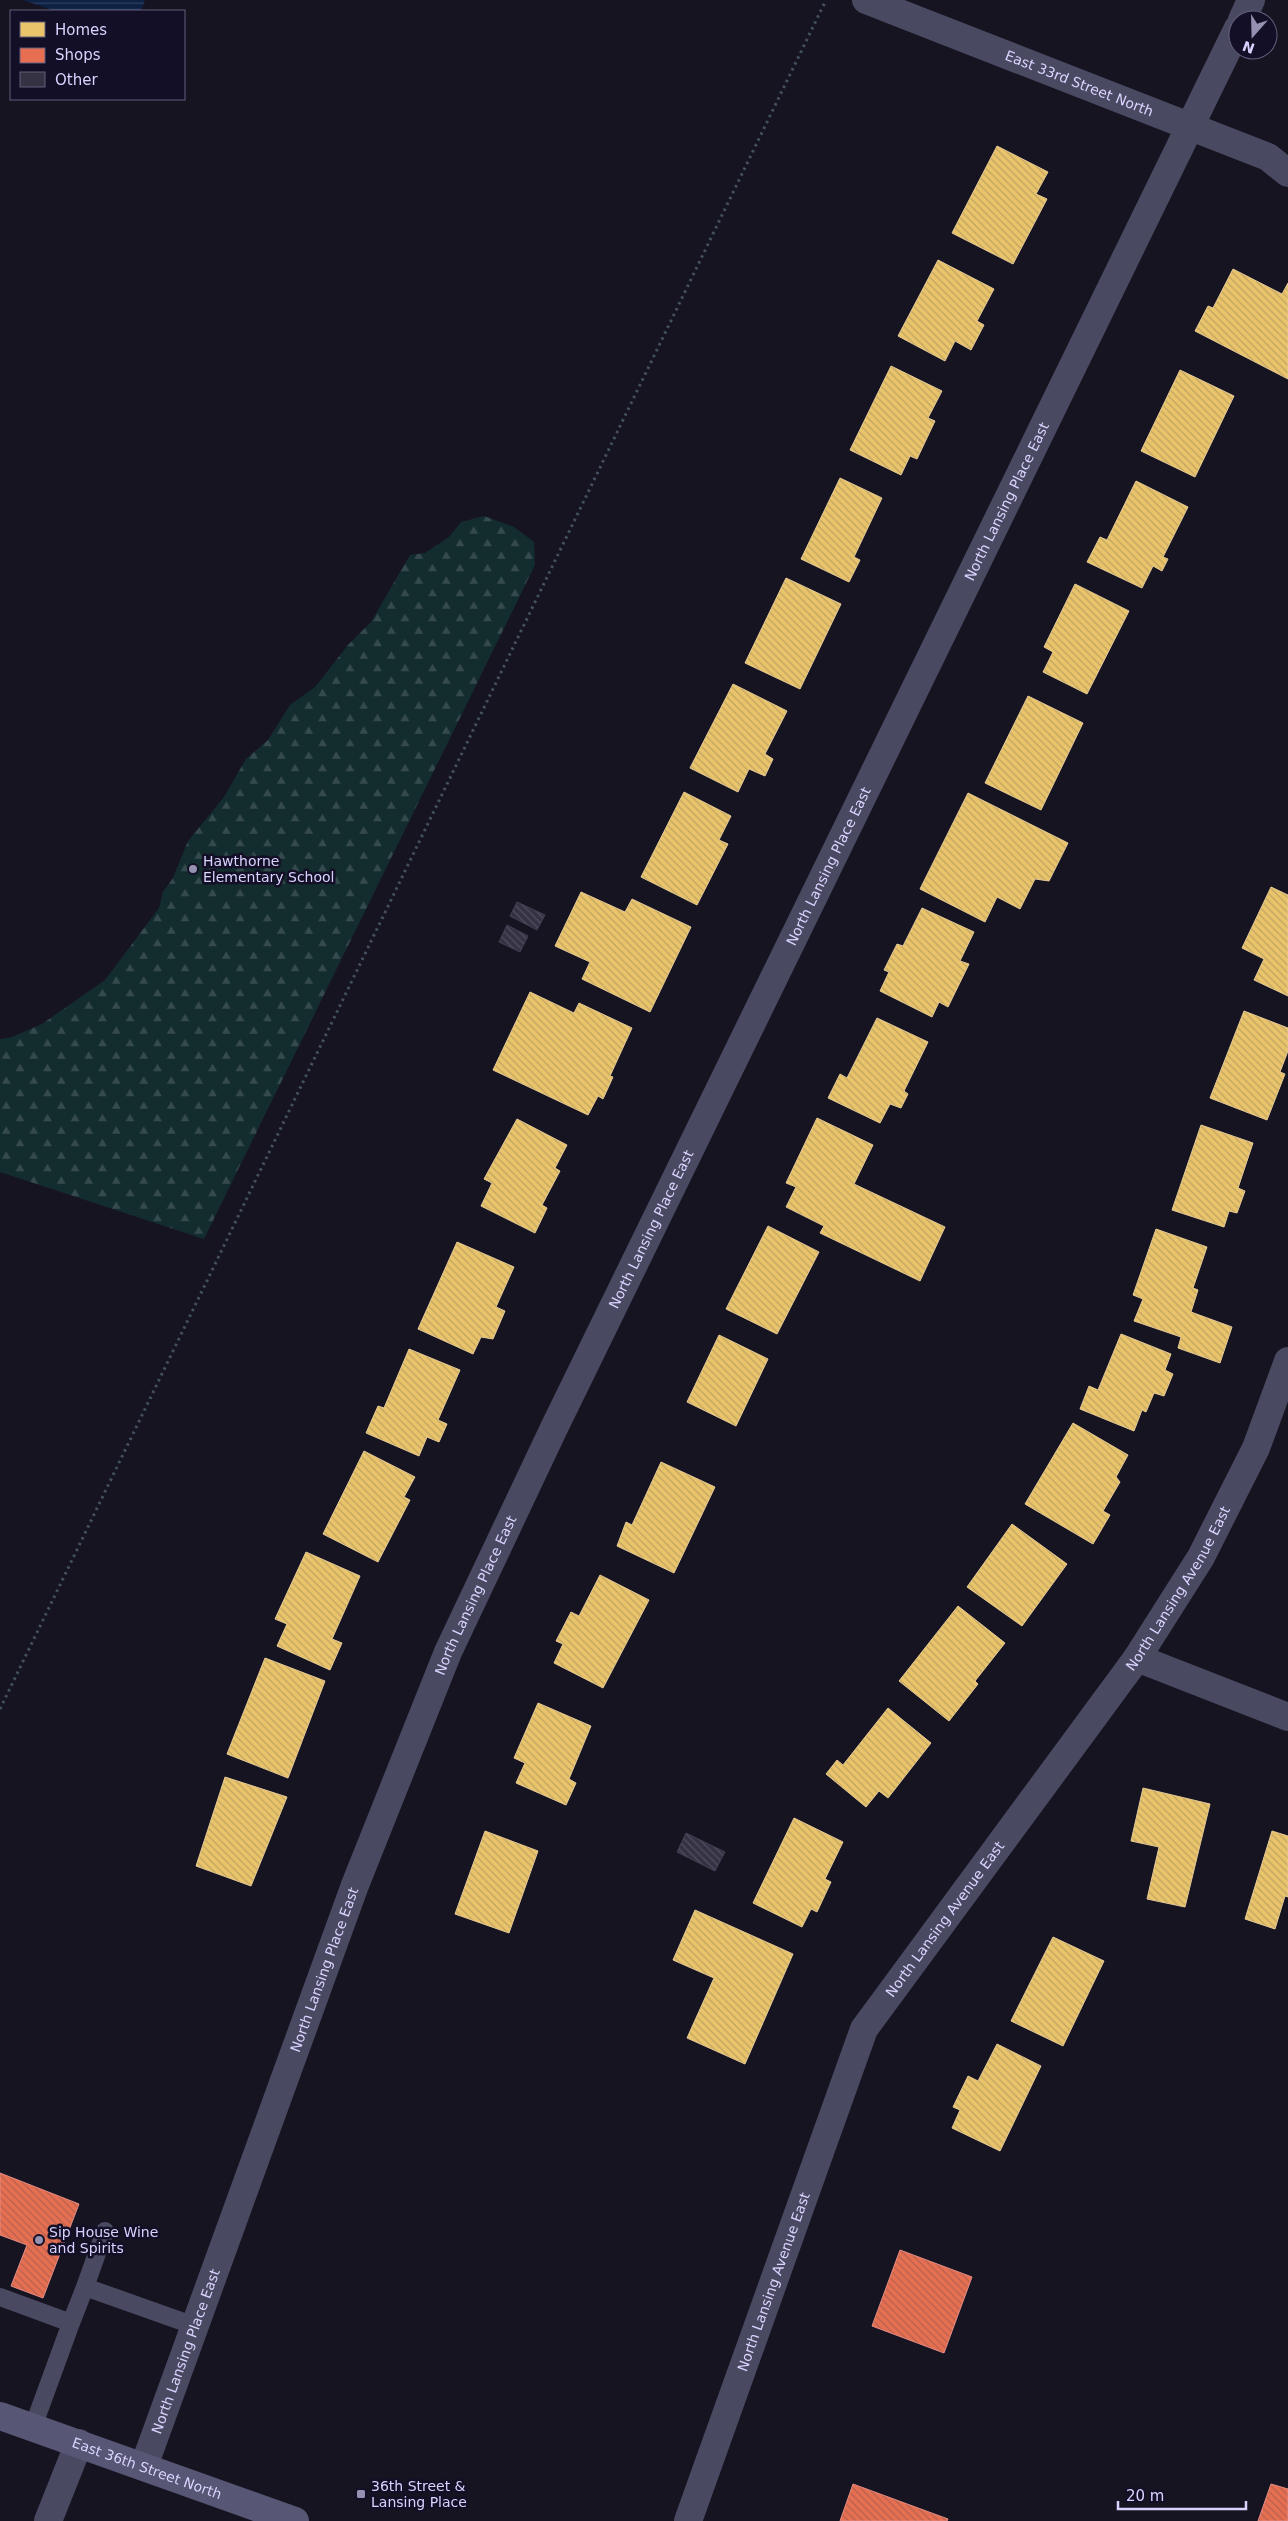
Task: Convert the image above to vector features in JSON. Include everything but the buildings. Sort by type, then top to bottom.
[{"type":"main road","name":"East 36th Street North","points":[[0,2416],[295,2521]]},
{"type":"street","name":"East 33rd Street North","points":[[866,0],[1268,157],[1288,173]]},
{"type":"street","name":"North Lansing Place East","points":[[144,2466],[354,1885],[448,1652],[559,1419],[1228,49]]},
{"type":"street","name":"North Lansing Avenue East","points":[[688,2521],[864,2030],[1137,1658],[1201,1557],[1256,1448],[1288,1361]]},
{"type":"street","points":[[1137,1658],[1288,1717]]},
{"type":"street","points":[[48,2521],[79,2443]]},
{"type":"lane","points":[[33,2427],[105,2231]]},
{"type":"lane","points":[[85,2287],[195,2326]]},
{"type":"lane","points":[[0,2298],[71,2323]]},
{"type":"path","points":[[0,1709],[826,0]]},
{"type":"green space","points":[[484,516],[514,527],[534,542],[535,565],[204,1239],[0,1172],[0,1039],[12,1037],[42,1024],[105,980],[159,908],[163,892],[173,878],[188,841],[224,797],[246,759],[268,740],[290,705],[315,687],[348,645],[371,622],[410,555],[425,553],[449,537],[461,522]]},
{"type":"water","points":[[23,0],[145,0],[141,10],[52,10]]},
{"type":"place","name":"Hawthorne Elementary School","points":[[193,869]]},
{"type":"place","name":"Sip House Wine and Spirits","points":[[39,2240]]},
{"type":"place","name":"36th Street & Lansing Place","points":[[361,2494]]}]
